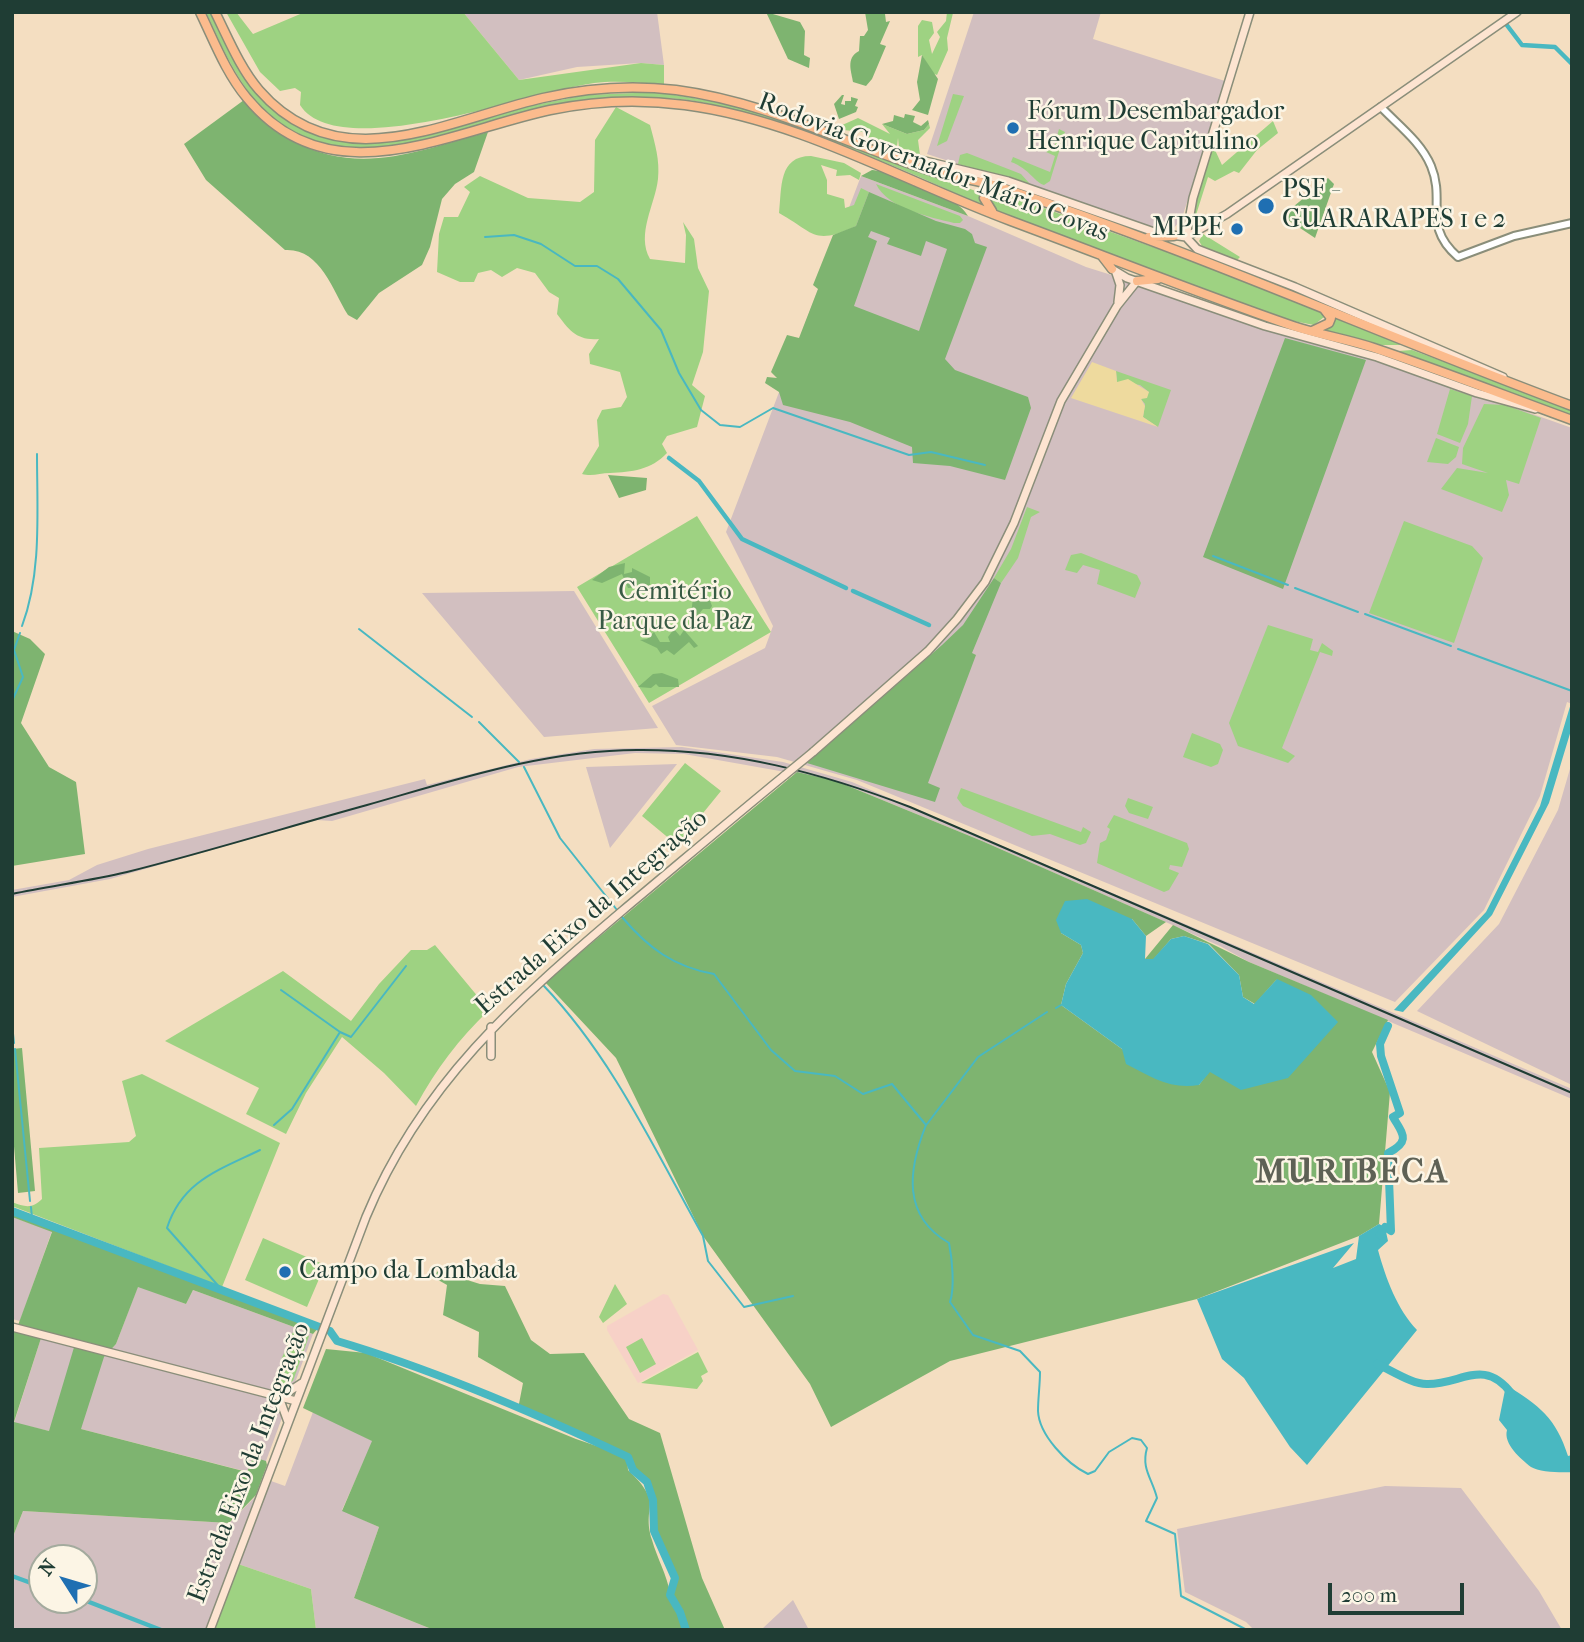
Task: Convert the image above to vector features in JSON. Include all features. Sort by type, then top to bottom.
[{"type":"highway","name":"Rodovia Governador Mário Covas","points":[[200,12],[234,79],[253,105],[295,136],[330,149],[360,154],[388,152],[549,110],[599,104],[667,103],[762,122],[907,175],[996,215],[1166,279],[1309,331],[1376,348],[1572,421]]},
{"type":"highway","name":"Rodovia Governador Mário Covas","points":[[215,12],[245,70],[268,99],[308,127],[346,139],[368,141],[416,133],[523,103],[578,92],[656,89],[750,104],[931,171],[1002,187],[1210,262],[1320,305],[1374,332],[1572,406]]},
{"type":"highway","points":[[996,215],[986,206],[984,198],[990,190],[1002,187]]},
{"type":"highway","points":[[1139,237],[1174,236]]},
{"type":"highway","points":[[1197,249],[1210,262]]},
{"type":"highway","points":[[1100,254],[1112,269]]},
{"type":"highway","points":[[1137,281],[1166,279]]},
{"type":"highway","points":[[1309,331],[1324,328],[1330,321],[1320,305]]},
{"type":"main road","points":[[1250,12],[1186,223],[1186,237],[1197,249],[1295,287],[1395,332],[1489,368],[1517,386]]},
{"type":"main road","points":[[876,150],[1008,181],[1174,236],[1186,237],[1205,229],[1517,12]]},
{"type":"main road","points":[[1174,236],[1186,223]]},
{"type":"main road","points":[[1197,249],[1197,240],[1205,229]]},
{"type":"main road","points":[[1112,269],[1137,281],[1265,326],[1377,357],[1507,403],[1542,410]]},
{"type":"main road","points":[[1112,269],[1120,285],[1117,306]]},
{"type":"main road","name":"Estrada Eixo da Integração","points":[[210,1630],[379,1185],[444,1080],[491,1027],[544,978],[813,752],[936,643],[985,582],[1014,523],[1061,401],[1117,306],[1137,281]]},
{"type":"main road","points":[[491,1027],[491,1056]]},
{"type":"main road","points":[[12,1328],[295,1403]]},
{"type":"main road","points":[[278,1397],[303,1383]]},
{"type":"main road","points":[[278,1397],[288,1422]]},
{"type":"street","points":[[1381,107],[1425,153],[1438,193],[1436,225],[1444,242],[1458,257],[1514,236],[1572,223]]},
{"type":"shaded area","points":[[463,12],[657,12],[664,65],[641,63],[577,67],[519,80]]},
{"type":"shaded area","points":[[974,12],[1101,12],[1093,39],[1225,81],[1182,218],[1170,233],[927,154]]},
{"type":"shaded area","points":[[861,176],[968,216],[1086,267],[1290,331],[1315,344],[1366,355],[1572,428],[1572,704],[1567,702],[1540,796],[1484,910],[1395,1002],[857,780],[777,757],[676,745],[652,706],[765,648],[773,626],[726,532]]},
{"type":"shaded area","points":[[574,591],[658,728],[544,737],[422,593]]},
{"type":"shaded area","points":[[682,747],[783,762],[852,782],[1572,1089],[1572,1099],[1249,962],[1220,946],[982,841],[836,781],[684,754],[635,753],[518,767],[332,821],[317,820],[110,879],[12,897],[12,890],[69,880],[97,865],[148,849],[425,779],[427,785],[531,759],[594,749]]},
{"type":"shaded area","points":[[1572,762],[1572,1085],[1417,1011],[1499,924],[1558,810]]},
{"type":"shaded area","points":[[677,764],[614,843],[610,848],[586,767]]},
{"type":"shaded area","points":[[12,1217],[52,1231],[20,1321],[12,1319]]},
{"type":"shaded area","points":[[138,1286],[186,1304],[193,1290],[313,1334],[266,1461],[248,1472],[81,1429],[49,1431],[14,1423],[41,1338],[104,1357],[116,1344]]},
{"type":"shaded area","points":[[663,1294],[668,1295],[698,1350],[638,1383],[607,1326]]},
{"type":"shaded area","points":[[313,1412],[373,1441],[342,1510],[379,1527],[354,1598],[434,1630],[316,1630],[311,1589],[232,1562],[207,1630],[12,1630],[12,1539],[23,1511],[229,1523],[271,1481],[285,1486]]},
{"type":"shaded area","points":[[1385,1486],[1461,1488],[1539,1591],[1562,1630],[1254,1630],[1246,1622],[1185,1592],[1177,1529]]},
{"type":"shaded area","points":[[793,1600],[809,1630],[764,1630],[763,1628]]},
{"type":"green space","points":[[206,12],[213,12],[230,49],[273,106],[349,141],[390,141],[509,110],[586,95],[657,92],[753,108],[981,193],[981,206],[897,168],[773,122],[716,105],[677,99],[617,97],[578,101],[410,145],[367,148],[327,144],[289,129],[255,100],[234,69]]},
{"type":"green space","points":[[226,12],[236,12],[253,34],[305,12],[463,12],[519,80],[641,63],[664,65],[664,85],[594,83],[439,120],[394,127],[354,128],[321,122],[300,105],[301,92],[295,88],[280,91],[260,72]]},
{"type":"green space","points":[[766,12],[800,22],[805,31],[804,55],[810,58],[809,68],[788,59]]},
{"type":"green space","points":[[865,12],[887,12],[886,22],[890,21],[880,44],[886,46],[872,79],[866,86],[853,82],[850,66],[852,58],[859,51],[860,36],[864,36],[868,30]]},
{"type":"green space","points":[[947,12],[953,13],[947,38],[948,50],[937,75],[932,73],[922,55],[918,57],[918,26],[922,20],[932,22],[934,33],[929,40],[932,54],[940,37],[937,32],[946,21]]},
{"type":"green space","points":[[922,55],[938,79],[928,115],[912,110],[920,100],[917,82]]},
{"type":"green space","points":[[953,94],[964,96],[947,141],[937,146]]},
{"type":"green space","points":[[842,95],[841,104],[845,105],[845,101],[851,101],[851,97],[858,99],[855,106],[858,107],[856,112],[839,119],[834,104]]},
{"type":"green space","points":[[244,100],[266,123],[293,141],[318,152],[342,157],[390,157],[488,132],[474,172],[455,184],[442,199],[430,247],[422,265],[379,293],[357,320],[348,315],[316,263],[297,251],[285,250],[206,180],[184,144]]},
{"type":"green space","points":[[616,107],[650,125],[655,145],[658,179],[645,240],[650,259],[685,263],[686,235],[683,222],[694,239],[698,268],[709,291],[703,352],[692,385],[705,396],[697,427],[667,436],[662,444],[667,453],[661,459],[648,467],[633,471],[589,475],[582,474],[599,446],[597,420],[602,410],[621,407],[627,397],[620,372],[590,364],[589,354],[599,339],[579,336],[570,329],[557,314],[559,298],[549,292],[535,273],[517,268],[502,277],[491,270],[478,273],[474,282],[460,282],[437,272],[439,234],[444,217],[458,217],[470,192],[464,187],[480,176],[528,198],[580,202],[594,192],[595,140]]},
{"type":"green space","points":[[905,114],[915,116],[913,122],[921,126],[928,120],[929,124],[924,130],[907,134],[882,124],[893,121],[894,115],[904,118]]},
{"type":"green space","points":[[858,118],[890,134],[882,124],[907,134],[924,130],[929,124],[930,128],[918,140],[920,155],[899,147],[898,138],[897,146],[865,137],[864,132],[843,130],[840,126]]},
{"type":"green space","points":[[1273,121],[1278,133],[1257,150],[1239,173],[1234,171],[1215,181],[1208,177],[1196,215],[1202,222],[1198,227],[1188,221],[1212,133],[1219,142],[1215,150],[1222,165]]},
{"type":"green space","points":[[1059,129],[1065,132],[1050,181],[1044,185],[1011,162],[1013,157],[1050,172],[1055,156],[1046,152],[1054,147]]},
{"type":"green space","points":[[967,153],[1021,174],[1030,184],[958,164],[960,155]]},
{"type":"green space","points":[[811,156],[844,163],[861,173],[859,180],[850,175],[836,176],[837,170],[821,165],[827,180],[827,194],[844,199],[845,208],[854,205],[861,188],[869,192],[856,226],[822,236],[808,231],[779,213],[787,167],[800,157]]},
{"type":"green space","points":[[872,170],[910,180],[939,193],[952,200],[968,216],[861,176]]},
{"type":"green space","points":[[1328,178],[1334,184],[1315,238],[1282,216]]},
{"type":"green space","points":[[876,184],[960,216],[963,220],[954,223],[911,211],[890,200]]},
{"type":"green space","points":[[996,191],[1318,306],[1324,317],[1314,325],[1283,319],[997,213],[989,201]]},
{"type":"green space","points":[[869,192],[936,221],[965,229],[972,234],[975,243],[987,247],[945,359],[955,370],[1028,397],[1031,408],[1005,480],[950,466],[913,463],[912,447],[850,422],[783,405],[779,392],[765,383],[767,377],[777,378],[771,372],[787,335],[799,338],[818,289],[813,285],[833,235],[856,226]],"holes":[[[871,231],[890,238],[887,244],[921,256],[926,241],[947,249],[919,331],[854,306],[877,241],[868,237]]]},
{"type":"green space","points":[[1203,234],[1240,257],[1237,260],[1202,246],[1199,241]]},
{"type":"green space","points":[[1323,307],[1365,330],[1404,345],[1377,345],[1318,329],[1328,320]]},
{"type":"green space","points":[[1285,338],[1366,360],[1283,589],[1203,557]]},
{"type":"green space","points":[[1412,350],[1572,409],[1572,417],[1398,351]]},
{"type":"green space","points":[[1116,371],[1171,390],[1158,427],[1143,417],[1145,404],[1141,399],[1149,392],[1140,385],[1117,382]]},
{"type":"green space","points":[[1450,389],[1472,396],[1468,424],[1460,443],[1437,434]]},
{"type":"green space","points":[[1484,404],[1505,405],[1541,418],[1519,484],[1506,480],[1509,495],[1502,512],[1441,489],[1457,468],[1488,473],[1462,464],[1463,448]]},
{"type":"green space","points":[[1436,438],[1459,447],[1456,457],[1448,464],[1427,462]]},
{"type":"green space","points":[[608,475],[647,478],[646,490],[619,498]]},
{"type":"green space","points":[[1027,507],[1040,512],[1031,517],[1018,558],[1001,583],[994,578],[1011,549]]},
{"type":"green space","name":"Cemitério Parque da Paz","points":[[697,516],[771,632],[649,703],[577,587]]},
{"type":"green space","points":[[1404,521],[1472,546],[1483,558],[1454,643],[1369,613]]},
{"type":"green space","points":[[1081,553],[1137,575],[1141,583],[1135,598],[1097,584],[1100,570],[1083,565],[1077,573],[1065,570],[1071,555]]},
{"type":"green space","points":[[625,563],[624,574],[632,572],[632,568],[650,577],[650,587],[628,588],[622,574],[602,583],[592,580],[609,567]]},
{"type":"green space","points":[[994,578],[1001,583],[972,653],[976,655],[928,783],[940,788],[935,802],[807,763],[963,625]]},
{"type":"green space","points":[[707,593],[712,606],[710,609],[703,609],[695,619],[691,615],[693,597]]},
{"type":"green space","points":[[1268,625],[1313,639],[1310,650],[1318,652],[1322,643],[1333,651],[1332,656],[1320,652],[1282,748],[1295,756],[1288,763],[1238,746],[1229,723]]},
{"type":"green space","points":[[674,629],[680,636],[684,630],[698,646],[694,648],[689,642],[674,655],[667,650],[661,654],[657,648],[640,640],[647,639],[654,632],[660,642],[670,642],[668,637]]},
{"type":"green space","points":[[12,631],[30,639],[45,654],[21,723],[49,767],[76,782],[85,854],[12,866]]},
{"type":"green space","points":[[662,673],[678,679],[679,687],[659,687],[656,684],[651,688],[638,687],[653,674]]},
{"type":"green space","points":[[1192,733],[1220,744],[1223,750],[1218,764],[1211,767],[1183,757]]},
{"type":"green space","points":[[685,763],[721,791],[677,845],[642,816]]},
{"type":"green space","points":[[797,772],[836,781],[982,841],[1166,922],[1146,936],[1132,919],[1061,933],[1081,945],[1083,953],[1066,984],[1061,1005],[1122,1049],[1199,1085],[1277,979],[1255,1004],[1243,997],[1239,975],[1209,944],[1184,936],[1171,939],[1153,960],[1145,959],[1173,925],[1249,962],[1388,1020],[1372,1052],[1390,1092],[1379,1224],[1359,1236],[1197,1299],[950,1361],[831,1427],[810,1384],[703,1236],[616,1058],[545,982]]},
{"type":"green space","points":[[961,788],[1081,832],[1083,827],[1091,832],[1086,843],[1080,845],[1050,834],[1032,836],[963,806],[957,798]]},
{"type":"green space","points":[[1128,798],[1153,807],[1148,819],[1129,813],[1125,806]]},
{"type":"green space","points":[[1114,815],[1187,843],[1189,849],[1182,867],[1170,865],[1169,869],[1179,873],[1169,890],[1164,892],[1097,863],[1100,843],[1106,840],[1110,829],[1107,827]]},
{"type":"green space","points":[[435,945],[489,1010],[449,1055],[416,1106],[384,1073],[342,1037],[306,1093],[286,1134],[246,1114],[259,1088],[165,1041],[283,971],[351,1021],[379,984],[411,950],[427,950]]},
{"type":"green space","points":[[22,1048],[35,1191],[18,1193],[12,1123],[12,1049]]},
{"type":"green space","points":[[142,1074],[280,1143],[222,1287],[12,1206],[12,1202],[32,1206],[42,1199],[39,1148],[129,1142],[136,1136],[122,1081]]},
{"type":"green space","points":[[12,1211],[319,1327],[313,1334],[193,1290],[186,1304],[138,1287],[116,1344],[104,1357],[81,1429],[247,1472],[253,1457],[266,1461],[256,1495],[229,1523],[23,1511],[12,1539],[12,1327],[17,1328],[52,1232],[12,1217]],"holes":[[[42,1335],[75,1344],[49,1431],[14,1422]]]},
{"type":"green space","name":"Campo da Lombada","points":[[263,1238],[325,1265],[307,1307],[245,1280]]},
{"type":"green space","points":[[438,1271],[480,1284],[505,1286],[531,1340],[550,1354],[584,1353],[629,1419],[660,1433],[702,1578],[725,1630],[434,1630],[354,1598],[379,1527],[342,1511],[372,1441],[303,1408],[326,1349],[366,1353],[576,1439],[617,1453],[539,1416],[518,1409],[523,1383],[478,1357],[479,1332],[443,1315],[447,1285],[433,1277]],"holes":[[[627,1457],[633,1470],[647,1482],[653,1500],[654,1531],[675,1578],[670,1593],[649,1528],[649,1498],[628,1470]]]},
{"type":"green space","points":[[615,1284],[627,1304],[603,1323],[599,1317]]},
{"type":"green space","points":[[293,1332],[309,1336],[293,1381],[277,1388],[286,1369],[281,1360]]},
{"type":"green space","points":[[642,1338],[656,1364],[640,1373],[626,1347]]},
{"type":"green space","points":[[698,1352],[708,1372],[701,1376],[703,1381],[697,1389],[641,1383]]},
{"type":"green space","points":[[238,1564],[311,1589],[316,1630],[215,1630]]},
{"type":"sand","points":[[1092,362],[1116,371],[1117,382],[1128,379],[1149,392],[1147,398],[1141,399],[1145,406],[1143,417],[1158,427],[1071,398]]},
{"type":"water","points":[[1572,700],[1572,727],[1549,803],[1492,915],[1403,1012],[1394,1010],[1486,912],[1540,806]]},
{"type":"water","points":[[1087,899],[1132,919],[1146,936],[1145,959],[1153,959],[1171,939],[1184,936],[1208,944],[1239,975],[1243,997],[1254,1004],[1277,979],[1311,995],[1338,1022],[1288,1078],[1241,1090],[1210,1072],[1199,1085],[1189,1086],[1170,1084],[1144,1073],[1126,1064],[1122,1049],[1061,1005],[1066,984],[1083,953],[1081,945],[1061,933],[1056,920],[1065,901]]},
{"type":"water","points":[[1379,1224],[1385,1227],[1388,1241],[1378,1250],[1385,1272],[1398,1303],[1417,1330],[1307,1465],[1290,1447],[1244,1378],[1222,1359],[1197,1299],[1354,1243],[1333,1268],[1356,1259],[1359,1236]]},
{"type":"water","points":[[1506,1385],[1537,1406],[1552,1422],[1568,1456],[1572,1455],[1572,1472],[1535,1469],[1514,1451],[1506,1435],[1507,1430],[1499,1420]]},
{"type":"waterway","points":[[1506,24],[1522,45],[1555,47],[1572,64]]},
{"type":"waterway","points":[[485,237],[514,235],[541,244],[575,266],[597,266],[618,279],[661,330],[679,373],[701,410],[720,425],[740,427],[773,408],[909,455],[931,452],[985,465]]},
{"type":"waterway","points":[[22,626],[36,563],[37,454]]},
{"type":"waterway","points":[[669,458],[699,481],[742,539],[846,588]]},
{"type":"waterway","points":[[1213,556],[1288,585]]},
{"type":"waterway","points":[[1295,588],[1358,612]]},
{"type":"waterway","points":[[853,591],[929,625]]},
{"type":"waterway","points":[[1365,614],[1451,646]]},
{"type":"waterway","points":[[359,629],[472,717]]},
{"type":"waterway","points":[[12,701],[23,677],[14,650],[20,633]]},
{"type":"waterway","points":[[1458,649],[1572,691]]},
{"type":"waterway","points":[[479,722],[519,762]]},
{"type":"waterway","points":[[524,767],[560,838],[617,910]]},
{"type":"waterway","points":[[622,917],[652,947],[674,961],[714,974],[771,1050],[795,1071],[835,1076],[863,1094],[892,1084],[926,1125],[915,1159],[913,1191],[923,1220],[949,1243],[953,1281],[950,1302],[973,1335],[1020,1351],[1040,1372],[1038,1411],[1043,1430],[1055,1448],[1080,1469],[1088,1474],[1095,1471],[1109,1452],[1132,1438],[1141,1440],[1147,1448],[1146,1468],[1157,1498],[1146,1521],[1175,1534],[1181,1596],[1247,1630]]},
{"type":"waterway","points":[[274,1125],[292,1109],[340,1032],[351,1037],[406,966]]},
{"type":"waterway","points":[[543,985],[590,1042],[631,1105],[703,1236],[708,1261],[744,1307],[793,1296]]},
{"type":"waterway","points":[[281,990],[340,1032]]},
{"type":"waterway","points":[[1056,1008],[1061,1005]]},
{"type":"waterway","points":[[927,1124],[978,1057],[1047,1012]]},
{"type":"waterway","points":[[12,1024],[14,1043]]},
{"type":"waterway","points":[[1380,1235],[1385,1227],[1391,1231],[1388,1153],[1403,1141],[1393,1117],[1400,1113],[1381,1056],[1380,1044],[1388,1026]]},
{"type":"waterway","points":[[15,1049],[30,1201]]},
{"type":"waterway","points":[[222,1290],[167,1228],[182,1199],[192,1188],[217,1171],[260,1150]]},
{"type":"waterway","points":[[31,1207],[32,1218]]},
{"type":"waterway","points":[[12,1211],[330,1331],[337,1341],[484,1393],[628,1457],[633,1470],[647,1482],[653,1500],[654,1531],[675,1578],[670,1595],[686,1630]]},
{"type":"waterway","points":[[1377,1364],[1422,1384],[1440,1383],[1472,1375],[1492,1377],[1512,1394]]},
{"type":"waterway","points":[[12,1576],[28,1582]]},
{"type":"waterway","points":[[98,1605],[161,1630]]},
{"type":"tram line","points":[[12,894],[127,872],[467,777],[534,761],[603,751],[707,754],[776,765],[844,784],[910,807],[1572,1093]]},
{"type":"place","name":"Fórum Desembargador Henrique Capitulino","points":[[1013,128]]},
{"type":"place","name":"PSF - GUARARAPES 1 e 2","points":[[1266,206]]},
{"type":"place","name":"MPPE","points":[[1237,229]]},
{"type":"place","name":"Campo da Lombada","points":[[285,1272]]},
{"type":"district","name":"MURIBECA","points":[[1352,1174]]}]
